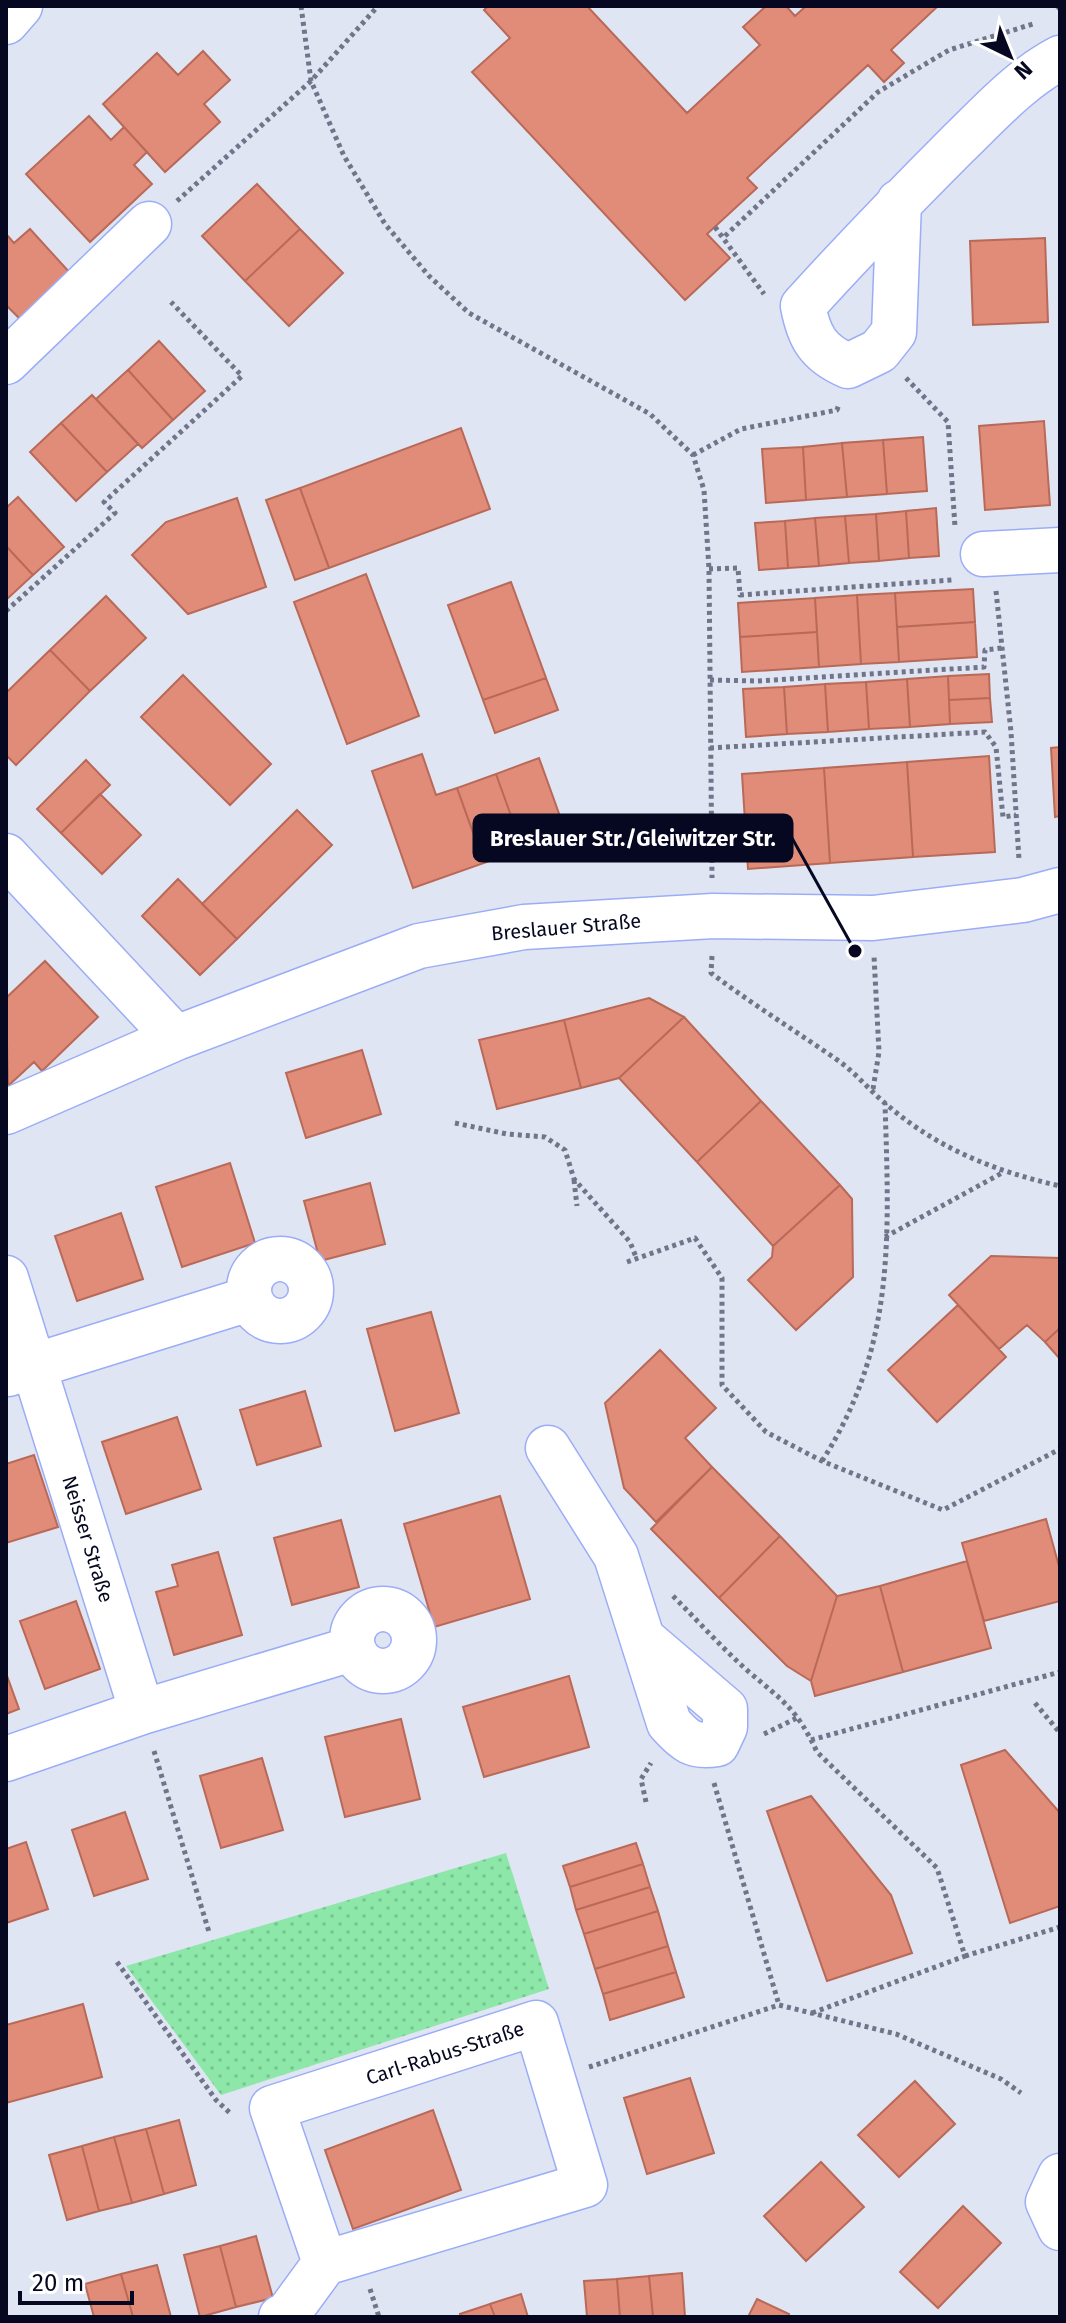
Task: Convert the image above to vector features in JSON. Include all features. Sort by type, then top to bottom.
[{"type":"street","points":[[6,22],[20,6]]},
{"type":"street","points":[[809,336],[803,306],[899,202],[1037,70],[1054,39]]},
{"type":"street","points":[[765,295],[828,357],[848,366],[879,351],[894,332],[899,202]]},
{"type":"street","points":[[6,362],[149,224]]},
{"type":"street","points":[[983,554],[1060,550]]},
{"type":"street","points":[[6,856],[176,1038]]},
{"type":"street","name":"Breslauer Straße","points":[[6,1112],[176,1038],[419,946],[524,927],[713,916],[873,918],[1023,900],[1060,890]]},
{"type":"street","name":"Neisser Straße","points":[[6,1278],[20,1370],[142,1712]]},
{"type":"street","points":[[20,1370],[249,1299]]},
{"type":"street","points":[[548,1448],[616,1556],[642,1638]]},
{"type":"street","points":[[6,1759],[142,1712],[352,1649]]},
{"type":"street","name":"Carl-Rabus-Straße","points":[[272,2108],[536,2023],[585,2185],[325,2263]]},
{"type":"street","points":[[272,2108],[325,2263],[287,2315],[281,2317]]},
{"type":"street","points":[[1060,2176],[1048,2202],[1060,2228]]},
{"type":"path","points":[[301,6],[311,81],[344,156],[385,224],[429,276],[469,313],[650,414],[693,455],[704,490],[709,569],[711,973],[774,1020],[838,1061],[885,1103],[953,1152],[1002,1173],[1060,1186]]},
{"type":"path","points":[[149,224],[311,81],[378,6]]},
{"type":"path","points":[[725,236],[878,92],[949,50],[1054,39]]},
{"type":"path","points":[[715,227],[725,236],[765,295]]},
{"type":"path","points":[[6,611],[115,513],[104,502],[242,376],[171,302]]},
{"type":"path","points":[[879,351],[948,422],[953,477]]},
{"type":"path","points":[[693,455],[741,429],[837,410]]},
{"type":"path","points":[[709,569],[738,568],[740,595],[974,579],[983,554]]},
{"type":"path","points":[[710,748],[985,732],[996,747],[1003,817],[1016,815],[1001,632]]},
{"type":"path","points":[[710,680],[757,681],[984,667],[985,650],[1002,648]]},
{"type":"path","points":[[873,918],[879,1052],[873,1090]]},
{"type":"path","points":[[822,1461],[843,1427],[868,1369],[883,1304],[885,1103]]},
{"type":"path","points":[[455,1123],[507,1134],[545,1137],[565,1150],[574,1179],[577,1206]]},
{"type":"path","points":[[885,1237],[1002,1173]]},
{"type":"path","points":[[574,1179],[630,1242],[636,1258]]},
{"type":"path","points":[[627,1262],[695,1238],[722,1278],[722,1385],[766,1432],[822,1461],[943,1510],[1060,1449]]},
{"type":"path","points":[[666,1589],[750,1673],[774,1689],[799,1717],[817,1752],[937,1868],[965,1956]]},
{"type":"path","points":[[811,1740],[1060,1672]]},
{"type":"path","points":[[1035,1703],[1060,1733]]},
{"type":"path","points":[[142,1712],[209,1932]]},
{"type":"path","points":[[714,1781],[779,2005]]},
{"type":"path","points":[[812,2013],[965,1956],[1060,1927]]},
{"type":"path","points":[[117,1962],[216,2100],[236,2118],[272,2108]]},
{"type":"path","points":[[553,2078],[779,2005],[896,2034],[1001,2079],[1021,2093]]},
{"type":"green space","points":[[506,1853],[549,1989],[221,2095],[126,1966]]},
{"type":"building","points":[[488,6],[587,6],[687,113],[760,45],[743,27],[766,6],[786,6],[795,16],[806,6],[938,6],[891,50],[904,63],[884,82],[868,65],[747,178],[757,188],[707,234],[730,258],[685,300],[472,72],[510,38],[484,10]]},
{"type":"building","points":[[203,51],[230,80],[204,104],[220,122],[165,172],[103,104],[157,53],[178,75]]},
{"type":"building","points":[[89,116],[111,140],[124,127],[147,152],[134,165],[152,184],[90,242],[26,174]]},
{"type":"building","points":[[257,184],[300,229],[245,281],[202,236]]},
{"type":"building","points":[[30,229],[71,274],[21,320],[6,305],[6,234],[14,243]]},
{"type":"building","points":[[300,229],[343,273],[289,326],[245,281]]},
{"type":"building","points":[[1045,238],[1048,322],[973,325],[970,241]]},
{"type":"building","points":[[159,341],[205,391],[173,420],[128,370]]},
{"type":"building","points":[[128,370],[173,420],[142,448],[96,399]]},
{"type":"building","points":[[92,395],[138,444],[107,472],[61,423]]},
{"type":"building","points":[[1044,421],[1050,505],[985,510],[979,426]]},
{"type":"building","points":[[61,423],[107,472],[76,501],[30,452]]},
{"type":"building","points":[[461,428],[490,509],[329,568],[300,488]]},
{"type":"building","points":[[923,437],[927,491],[887,494],[883,440]]},
{"type":"building","points":[[883,440],[887,494],[847,497],[842,443]]},
{"type":"building","points":[[842,443],[847,497],[806,500],[803,447]]},
{"type":"building","points":[[803,447],[806,500],[766,503],[762,449]]},
{"type":"building","points":[[300,488],[329,568],[295,580],[266,500]]},
{"type":"building","points":[[18,497],[64,547],[33,575],[6,546],[6,508]]},
{"type":"building","points":[[237,498],[266,587],[188,614],[132,555],[166,522]]},
{"type":"building","points":[[936,508],[939,556],[909,558],[906,511]]},
{"type":"building","points":[[906,511],[909,558],[879,561],[876,514]]},
{"type":"building","points":[[876,514],[879,561],[849,563],[845,516]]},
{"type":"building","points":[[845,516],[849,563],[819,566],[815,518]]},
{"type":"building","points":[[815,518],[819,566],[788,568],[785,521]]},
{"type":"building","points":[[785,521],[788,568],[759,570],[755,523]]},
{"type":"building","points":[[6,546],[33,575],[6,600]]},
{"type":"building","points":[[366,574],[419,716],[347,744],[294,602]]},
{"type":"building","points":[[511,582],[546,678],[483,700],[448,605]]},
{"type":"building","points":[[973,589],[975,622],[897,627],[895,593]]},
{"type":"building","points":[[895,593],[899,662],[861,664],[857,595]]},
{"type":"building","points":[[857,595],[861,664],[819,667],[815,598]]},
{"type":"building","points":[[106,596],[146,638],[90,691],[50,650]]},
{"type":"building","points":[[815,598],[817,632],[740,637],[738,603]]},
{"type":"building","points":[[975,622],[977,657],[899,662],[897,627]]},
{"type":"building","points":[[817,632],[819,667],[742,672],[740,637]]},
{"type":"building","points":[[50,650],[90,691],[16,765],[6,755],[6,693]]},
{"type":"building","points":[[989,674],[990,698],[949,700],[948,676]]},
{"type":"building","points":[[183,675],[271,764],[230,805],[141,717]]},
{"type":"building","points":[[948,676],[950,724],[910,727],[907,679]]},
{"type":"building","points":[[546,678],[558,710],[495,733],[483,700]]},
{"type":"building","points":[[907,679],[910,727],[869,729],[866,682]]},
{"type":"building","points":[[866,682],[869,729],[828,732],[825,684]]},
{"type":"building","points":[[825,684],[828,732],[787,734],[784,687]]},
{"type":"building","points":[[784,687],[787,734],[746,737],[743,689]]},
{"type":"building","points":[[990,698],[992,722],[950,724],[949,700]]},
{"type":"building","points":[[1060,747],[1060,816],[1055,817],[1051,748]]},
{"type":"building","points":[[422,754],[436,795],[457,788],[484,863],[413,888],[372,771]]},
{"type":"building","points":[[989,756],[995,852],[913,857],[907,762]]},
{"type":"building","points":[[539,758],[566,833],[523,849],[496,774]]},
{"type":"building","points":[[86,760],[110,785],[61,833],[37,809]]},
{"type":"building","points":[[907,762],[913,857],[830,863],[824,768]]},
{"type":"building","points":[[824,768],[830,863],[748,869],[742,774]]},
{"type":"building","points":[[496,774],[523,849],[484,863],[457,788]]},
{"type":"building","points":[[100,794],[141,835],[102,874],[61,833]]},
{"type":"building","points":[[297,810],[332,845],[237,939],[202,904]]},
{"type":"building","points":[[178,879],[237,939],[200,975],[142,916]]},
{"type":"building","points":[[45,961],[98,1017],[42,1071],[34,1062],[8,1086],[6,998]]},
{"type":"building","points":[[649,998],[684,1017],[619,1078],[581,1088],[564,1020]]},
{"type":"building","points":[[684,1017],[761,1101],[697,1162],[619,1078]]},
{"type":"building","points":[[564,1020],[581,1088],[497,1109],[479,1040]]},
{"type":"building","points":[[362,1050],[381,1114],[306,1138],[286,1073]]},
{"type":"building","points":[[761,1101],[840,1185],[773,1246],[697,1162]]},
{"type":"building","points":[[230,1163],[255,1243],[182,1267],[156,1187]]},
{"type":"building","points":[[370,1183],[385,1244],[320,1261],[304,1201]]},
{"type":"building","points":[[840,1185],[852,1199],[853,1277],[796,1330],[748,1280],[772,1257],[773,1246]]},
{"type":"building","points":[[121,1213],[143,1279],[77,1301],[55,1236]]},
{"type":"building","points":[[991,1256],[1060,1258],[1060,1328],[1045,1342],[1027,1325],[999,1349],[949,1295]]},
{"type":"building","points":[[958,1305],[1006,1357],[937,1422],[888,1370]]},
{"type":"building","points":[[431,1312],[459,1413],[395,1431],[367,1329]]},
{"type":"building","points":[[1060,1328],[1060,1359],[1045,1342]]},
{"type":"building","points":[[660,1350],[716,1408],[685,1438],[712,1467],[656,1522],[624,1488],[605,1403]]},
{"type":"building","points":[[305,1391],[321,1446],[257,1465],[240,1410]]},
{"type":"building","points":[[177,1417],[201,1489],[126,1514],[102,1442]]},
{"type":"building","points":[[34,1455],[58,1527],[6,1543],[6,1464]]},
{"type":"building","points":[[712,1467],[780,1536],[719,1598],[651,1529]]},
{"type":"building","points":[[500,1496],[530,1599],[434,1627],[404,1524]]},
{"type":"building","points":[[1046,1519],[1060,1570],[1060,1601],[984,1621],[962,1543]]},
{"type":"building","points":[[341,1520],[359,1587],[292,1605],[274,1538]]},
{"type":"building","points":[[780,1536],[837,1596],[811,1681],[787,1666],[719,1598]]},
{"type":"building","points":[[218,1552],[242,1635],[174,1655],[156,1592],[178,1586],[172,1565]]},
{"type":"building","points":[[967,1561],[991,1648],[903,1672],[880,1586]]},
{"type":"building","points":[[880,1586],[903,1672],[815,1696],[811,1681],[837,1596]]},
{"type":"building","points":[[76,1601],[100,1669],[45,1689],[20,1621]]},
{"type":"building","points":[[6,1673],[19,1709],[6,1714]]},
{"type":"building","points":[[569,1676],[589,1747],[484,1777],[463,1707]]},
{"type":"building","points":[[401,1719],[420,1799],[345,1817],[325,1737]]},
{"type":"building","points":[[1005,1750],[1060,1813],[1060,1906],[1010,1923],[961,1765]]},
{"type":"building","points":[[262,1758],[283,1830],[221,1848],[200,1776]]},
{"type":"building","points":[[811,1796],[891,1895],[912,1953],[827,1981],[767,1811]]},
{"type":"building","points":[[125,1812],[148,1879],[94,1896],[72,1830]]},
{"type":"building","points":[[26,1842],[48,1909],[6,1923],[6,1849]]},
{"type":"building","points":[[636,1843],[643,1864],[570,1887],[563,1866]]},
{"type":"building","points":[[643,1864],[650,1887],[576,1910],[570,1887]]},
{"type":"building","points":[[650,1887],[658,1911],[584,1934],[576,1910]]},
{"type":"building","points":[[658,1911],[668,1946],[595,1969],[584,1934]]},
{"type":"building","points":[[668,1946],[676,1972],[603,1994],[595,1969]]},
{"type":"building","points":[[676,1972],[684,1997],[610,2020],[603,1994]]},
{"type":"building","points":[[83,2004],[102,2077],[6,2103],[6,2025]]},
{"type":"building","points":[[690,2078],[714,2153],[647,2174],[624,2098]]},
{"type":"building","points":[[915,2081],[955,2124],[899,2177],[858,2135]]},
{"type":"building","points":[[433,2110],[461,2190],[353,2229],[325,2150]]},
{"type":"building","points":[[179,2120],[196,2185],[164,2194],[146,2129]]},
{"type":"building","points":[[146,2129],[164,2194],[132,2203],[114,2137]]},
{"type":"building","points":[[114,2137],[132,2203],[99,2211],[82,2146]]},
{"type":"building","points":[[82,2146],[99,2211],[67,2220],[49,2155]]},
{"type":"building","points":[[821,2162],[864,2207],[806,2261],[764,2216]]},
{"type":"building","points":[[963,2206],[1001,2243],[938,2308],[900,2272]]},
{"type":"building","points":[[256,2236],[273,2298],[236,2307],[220,2246]]},
{"type":"building","points":[[220,2246],[236,2307],[200,2317],[184,2255]]},
{"type":"building","points":[[157,2265],[171,2317],[133,2317],[121,2274]]},
{"type":"building","points":[[682,2273],[685,2317],[653,2317],[649,2276]]},
{"type":"building","points":[[121,2274],[133,2317],[94,2317],[85,2284]]},
{"type":"building","points":[[649,2276],[653,2317],[620,2317],[617,2279]]},
{"type":"building","points":[[617,2279],[620,2317],[587,2317],[584,2281]]},
{"type":"building","points":[[521,2294],[528,2317],[495,2317],[490,2304]]},
{"type":"building","points":[[757,2299],[789,2314],[788,2317],[748,2317]]},
{"type":"building","points":[[490,2304],[495,2317],[461,2317],[460,2314]]},
{"type":"place","name":"Breslauer Str./Gleiwitzer Str.","points":[[855,951]]}]
